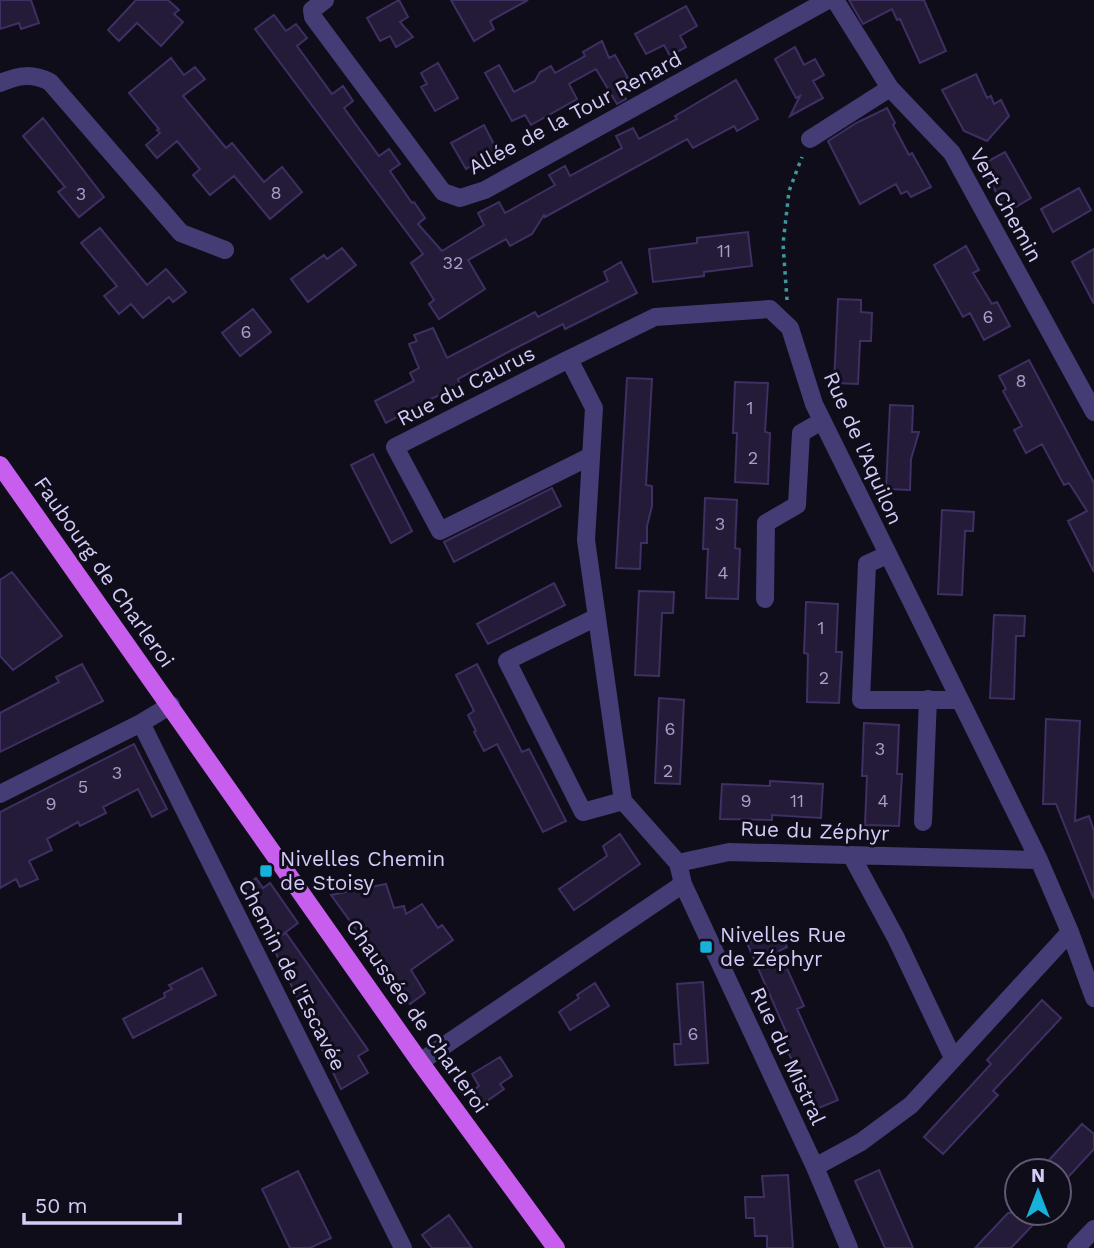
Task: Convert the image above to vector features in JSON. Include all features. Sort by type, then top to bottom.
[{"type":"main road","name":"Faubourg de Charleroi","points":[[0,465],[6,486],[171,705]]},
{"type":"main road","name":"Chaussée de Charleroi","points":[[171,705],[420,1062],[556,1248]]},
{"type":"street","name":"Allée de la Tour Renard","points":[[326,0],[312,10],[313,17],[443,192],[460,198],[485,190],[828,0]]},
{"type":"street","name":"Vert Chemin","points":[[835,0],[890,88],[951,153],[1094,412]]},
{"type":"street","points":[[0,83],[21,75],[37,76],[50,82],[181,233],[225,250]]},
{"type":"street","points":[[810,139],[890,88]]},
{"type":"street","points":[[420,1062],[683,884],[678,863],[623,801],[586,540],[594,408],[569,359],[655,317],[770,309],[789,328]]},
{"type":"street","name":"Rue de l'Aquilon","points":[[789,328],[814,404],[1038,860],[1070,932],[1094,998]]},
{"type":"street","name":"Rue du Caurus","points":[[569,359],[395,447],[440,531],[591,456]]},
{"type":"street","points":[[765,599],[766,523],[797,505],[801,433],[822,421]]},
{"type":"street","points":[[887,555],[867,564],[861,700],[958,700]]},
{"type":"street","points":[[597,617],[507,662],[583,812],[623,801]]},
{"type":"street","points":[[923,822],[928,699]]},
{"type":"street","points":[[0,794],[141,723],[171,705]]},
{"type":"street","name":"Chemin de l'Escavée","points":[[141,723],[403,1248]]},
{"type":"street","name":"Rue du Zéphyr","points":[[678,863],[729,852],[1038,860]]},
{"type":"street","points":[[851,855],[896,938],[953,1058]]},
{"type":"street","name":"Rue du Mistral","points":[[683,884],[815,1167],[849,1248]]},
{"type":"street","points":[[815,1167],[862,1143],[911,1105],[1070,932]]},
{"type":"street","points":[[1076,1248],[1094,1229]]},
{"type":"path","points":[[789,328],[783,244],[789,191],[810,139]]},
{"type":"building","points":[[0,0],[31,0],[39,23],[21,29],[19,23],[0,29]]},
{"type":"building","points":[[136,0],[168,0],[179,10],[174,14],[183,22],[161,46],[137,23],[119,41],[108,30]]},
{"type":"building","points":[[399,0],[408,17],[400,22],[413,37],[396,47],[390,36],[380,41],[367,18]]},
{"type":"building","points":[[451,0],[528,0],[490,21],[494,29],[474,41]]},
{"type":"building","points":[[849,0],[924,0],[946,51],[920,63],[900,19],[897,20],[892,9],[863,24]]},
{"type":"building","points":[[686,6],[697,26],[680,36],[686,47],[670,56],[664,45],[646,54],[635,34]]},
{"type":"building","points":[[274,15],[286,31],[296,24],[307,38],[297,46],[332,94],[343,86],[353,101],[344,108],[379,156],[389,149],[400,164],[390,171],[425,218],[418,224],[442,251],[484,225],[478,213],[499,202],[505,213],[555,185],[549,175],[565,166],[570,176],[622,148],[616,136],[633,128],[639,139],[677,119],[675,116],[736,80],[758,119],[737,131],[734,126],[693,148],[687,139],[545,217],[544,215],[532,234],[510,246],[506,239],[468,260],[485,289],[439,319],[429,304],[434,300],[411,263],[423,254],[255,29]]},
{"type":"building","points":[[602,41],[609,58],[615,55],[628,78],[619,83],[626,99],[617,104],[596,69],[569,84],[577,99],[531,125],[525,115],[512,121],[485,73],[499,65],[514,92],[535,81],[540,72],[551,66],[555,73],[585,56],[583,52]]},
{"type":"building","points":[[795,47],[804,65],[815,59],[824,75],[813,81],[823,98],[790,116],[800,96],[796,98],[775,59]]},
{"type":"building","points":[[171,58],[184,75],[195,67],[205,79],[183,96],[226,148],[232,143],[264,182],[282,167],[302,192],[270,219],[234,176],[210,195],[193,175],[200,169],[177,141],[157,158],[146,145],[160,133],[157,130],[159,129],[129,93]]},
{"type":"building","points":[[438,63],[458,98],[435,111],[421,87],[427,84],[421,73]]},
{"type":"building","points":[[976,74],[987,98],[991,96],[994,104],[1001,100],[1009,116],[987,141],[964,131],[942,90]]},
{"type":"building","points":[[887,108],[909,155],[912,153],[931,187],[911,197],[907,191],[901,194],[896,184],[860,204],[828,141]]},
{"type":"building","points":[[43,118],[104,197],[79,217],[58,192],[65,187],[23,136]]},
{"type":"building","points":[[484,125],[498,152],[466,169],[451,143]]},
{"type":"building","points":[[1005,152],[1031,198],[1007,212],[981,165]]},
{"type":"building","points":[[1079,188],[1091,210],[1053,232],[1041,209]]},
{"type":"building","points":[[100,228],[147,285],[166,269],[186,292],[173,302],[169,297],[143,318],[131,304],[119,314],[104,296],[117,286],[81,243]]},
{"type":"building","points":[[748,232],[752,266],[704,272],[704,276],[653,282],[649,249],[697,243],[697,238]]},
{"type":"building","points":[[966,246],[979,270],[973,273],[992,304],[997,302],[1010,326],[984,340],[970,313],[963,317],[934,265]]},
{"type":"building","points":[[342,248],[356,265],[308,302],[291,279],[324,255],[327,259]]},
{"type":"building","points":[[1094,249],[1094,304],[1072,262]]},
{"type":"building","points":[[621,262],[637,293],[565,329],[563,324],[510,351],[458,379],[460,384],[386,423],[375,401],[414,381],[410,373],[419,368],[409,344],[417,341],[414,335],[433,328],[447,358],[535,312],[538,317],[608,281],[604,272]]},
{"type":"building","points":[[838,299],[861,300],[861,312],[872,313],[871,341],[860,341],[858,384],[834,383]]},
{"type":"building","points":[[253,309],[271,332],[240,356],[222,333]]},
{"type":"building","points":[[1029,360],[1094,483],[1094,572],[1068,521],[1087,511],[1069,483],[1064,485],[1042,444],[1026,453],[1014,430],[1022,426],[1003,391],[1006,389],[999,376]]},
{"type":"building","points":[[627,378],[652,379],[646,485],[652,486],[652,506],[647,526],[647,543],[641,543],[640,569],[616,568]]},
{"type":"building","points":[[735,382],[768,383],[765,432],[770,433],[768,484],[735,482]]},
{"type":"building","points":[[890,405],[913,406],[912,432],[919,432],[911,459],[910,490],[886,489]]},
{"type":"building","points":[[373,454],[412,531],[391,543],[351,465]]},
{"type":"building","points":[[552,488],[561,506],[454,562],[444,542]]},
{"type":"building","points":[[705,498],[737,500],[735,548],[740,549],[738,599],[706,598],[708,549],[703,549]]},
{"type":"building","points":[[942,510],[974,512],[973,531],[965,531],[962,595],[938,594]]},
{"type":"building","points":[[12,572],[62,636],[13,670],[0,656],[0,580]]},
{"type":"building","points":[[554,583],[565,605],[488,644],[477,624]]},
{"type":"building","points":[[639,591],[674,592],[673,613],[662,613],[659,676],[635,675]]},
{"type":"building","points":[[806,602],[838,604],[836,652],[842,652],[839,703],[807,702],[808,654],[804,653]]},
{"type":"building","points":[[994,615],[1025,616],[1024,636],[1016,636],[1014,699],[990,698]]},
{"type":"building","points":[[82,664],[103,701],[0,752],[0,713],[59,682],[56,677]]},
{"type":"building","points":[[477,664],[522,752],[529,749],[566,821],[543,832],[497,744],[484,751],[474,732],[476,731],[468,715],[474,711],[456,675]]},
{"type":"building","points":[[659,698],[684,700],[680,784],[655,783]]},
{"type":"building","points":[[1046,719],[1080,721],[1075,821],[1089,816],[1094,831],[1094,899],[1056,804],[1043,804]]},
{"type":"building","points":[[864,723],[899,725],[897,774],[902,774],[899,826],[865,825],[867,776],[862,776]]},
{"type":"building","points":[[134,744],[167,809],[152,817],[138,789],[103,807],[106,813],[80,826],[78,822],[47,839],[52,850],[29,861],[38,879],[20,887],[16,879],[0,888],[0,812]]},
{"type":"building","points":[[770,781],[823,784],[821,818],[772,815],[772,820],[720,819],[722,784],[770,786]]},
{"type":"building","points":[[620,834],[640,864],[574,910],[559,889],[607,856],[603,846]]},
{"type":"building","points":[[256,878],[263,888],[270,883],[298,923],[282,935],[286,933],[368,1050],[358,1056],[368,1073],[341,1089],[270,941],[274,939],[242,888]]},
{"type":"building","points":[[386,884],[394,908],[404,906],[406,914],[422,904],[438,928],[442,925],[453,940],[411,970],[425,993],[410,1004],[331,895]]},
{"type":"building","points":[[779,930],[787,947],[779,951],[804,1006],[797,1009],[838,1100],[814,1110],[781,1036],[787,1034],[747,943]]},
{"type":"building","points":[[202,968],[216,995],[133,1038],[123,1019],[165,997],[164,993],[172,989],[169,985]]},
{"type":"building","points":[[703,982],[708,1063],[675,1065],[674,1044],[681,1044],[677,984]]},
{"type":"building","points":[[595,983],[609,1006],[570,1030],[559,1012]]},
{"type":"building","points":[[1042,1000],[1061,1018],[993,1091],[998,1095],[943,1154],[924,1137],[991,1064],[987,1060]]},
{"type":"building","points":[[500,1057],[512,1076],[500,1084],[504,1089],[480,1106],[470,1092],[479,1086],[472,1074]]},
{"type":"building","points":[[1082,1124],[1094,1134],[1094,1149],[1073,1172],[1073,1157],[1052,1157]]},
{"type":"building","points":[[879,1170],[913,1248],[885,1248],[855,1181]]},
{"type":"building","points":[[298,1171],[331,1238],[310,1248],[290,1248],[262,1189]]},
{"type":"building","points":[[788,1175],[793,1248],[767,1248],[767,1236],[755,1236],[754,1218],[746,1218],[745,1197],[764,1197],[762,1176]]},
{"type":"building","points":[[449,1215],[472,1248],[432,1248],[422,1235]]},
{"type":"building","points":[[1003,1218],[1003,1227],[1031,1227],[1011,1248],[975,1248]]},
{"type":"place","name":"Nivelles Chemin de Stoisy","points":[[266,871]]},
{"type":"place","name":"Nivelles Rue de Zéphyr","points":[[706,947]]}]
